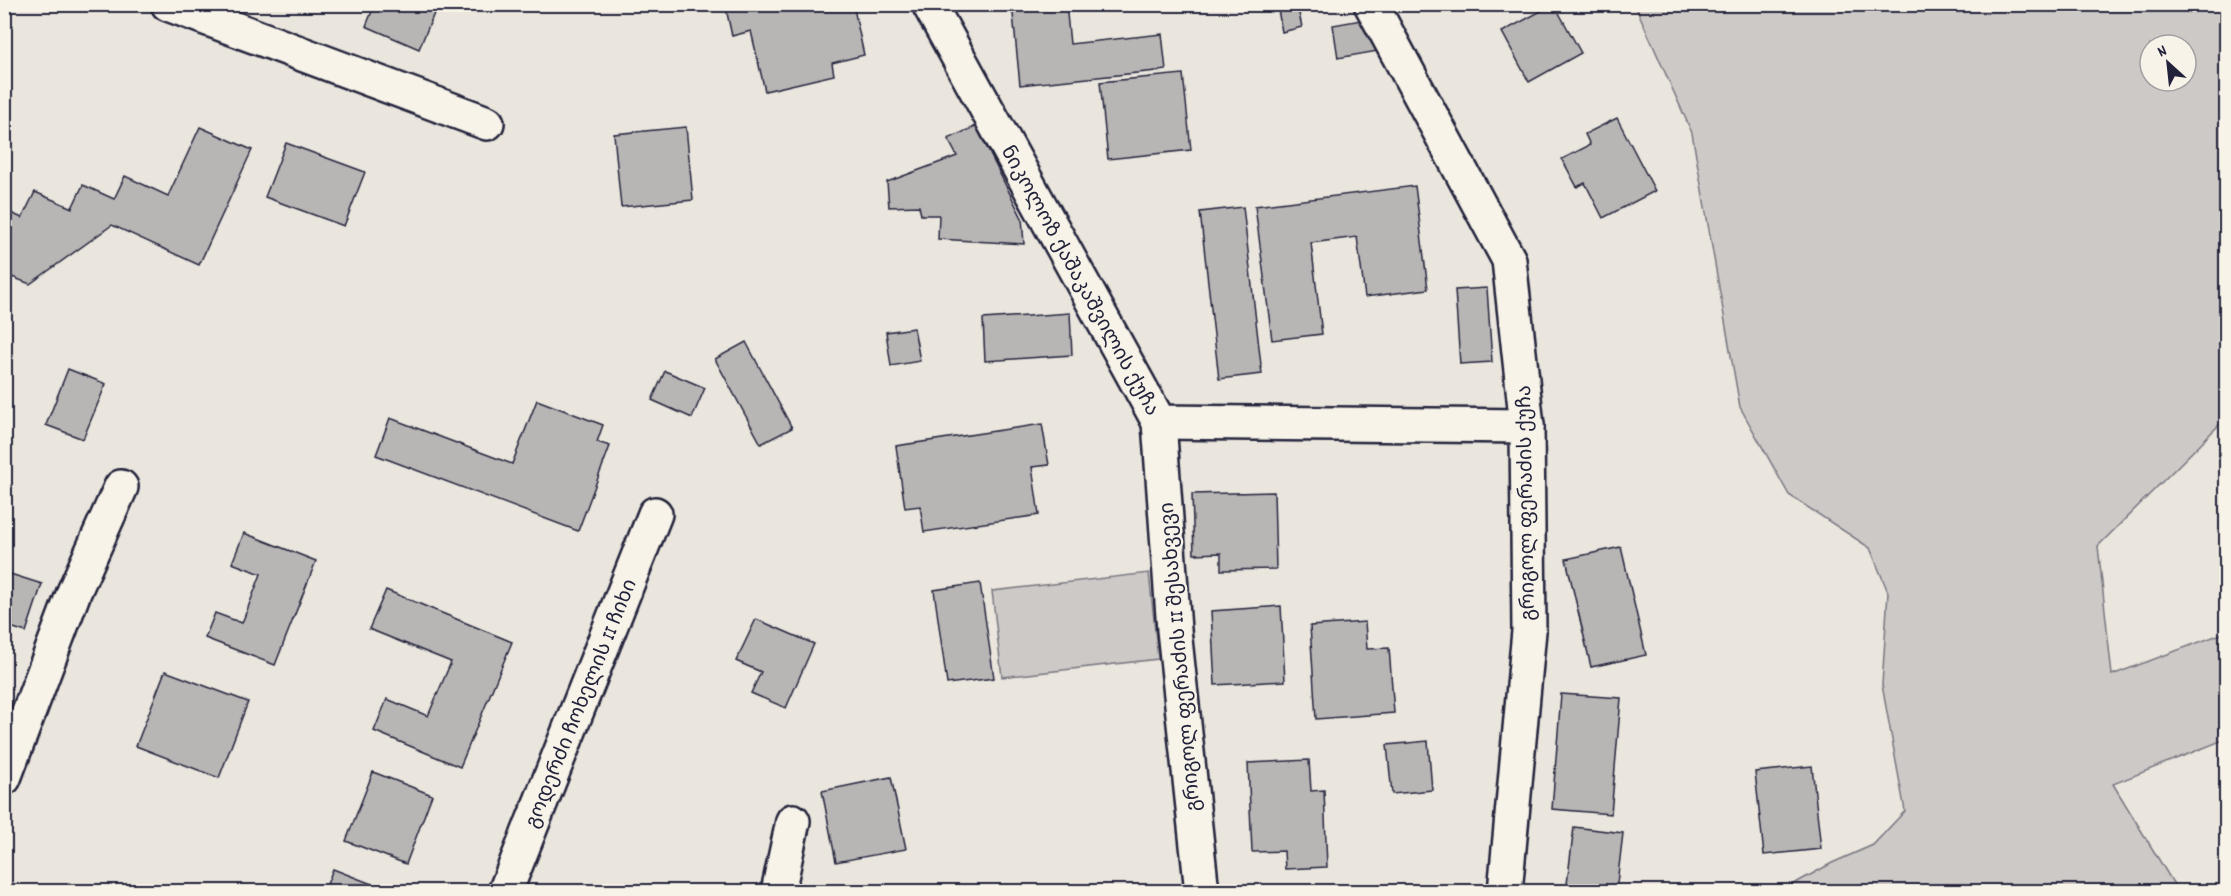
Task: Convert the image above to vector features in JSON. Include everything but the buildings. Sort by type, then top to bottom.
[{"type":"street","points":[[168,4],[487,123]]},
{"type":"street","name":"ნიკოლოზ ქაშაკაშვილის ქუჩა","points":[[929,4],[1159,422],[1527,426]]},
{"type":"street","name":"გრიგოლ ფერაძის ქუჩა","points":[[1371,4],[1509,260],[1527,426],[1529,631],[1505,891]]},
{"type":"street","name":"გრიგოლ ფერაძის II შესახვევი","points":[[1159,422],[1174,630],[1202,891]]},
{"type":"street","points":[[4,778],[74,592],[121,487]]},
{"type":"street","name":"გოდერძი ჩოხელის II ჩიხი","points":[[505,891],[655,514]]},
{"type":"street","points":[[778,891],[793,821]]},
{"type":"shaded area","points":[[1635,5],[2226,5],[2226,418],[2098,546],[2112,675],[2226,632],[2226,739],[2113,784],[2178,891],[1781,891],[1832,863],[1873,845],[1905,811],[1882,685],[1888,592],[1870,548],[1789,495],[1740,407],[1692,133]]},
{"type":"shaded area","points":[[1149,573],[1158,659],[1002,677],[992,591]]}]
